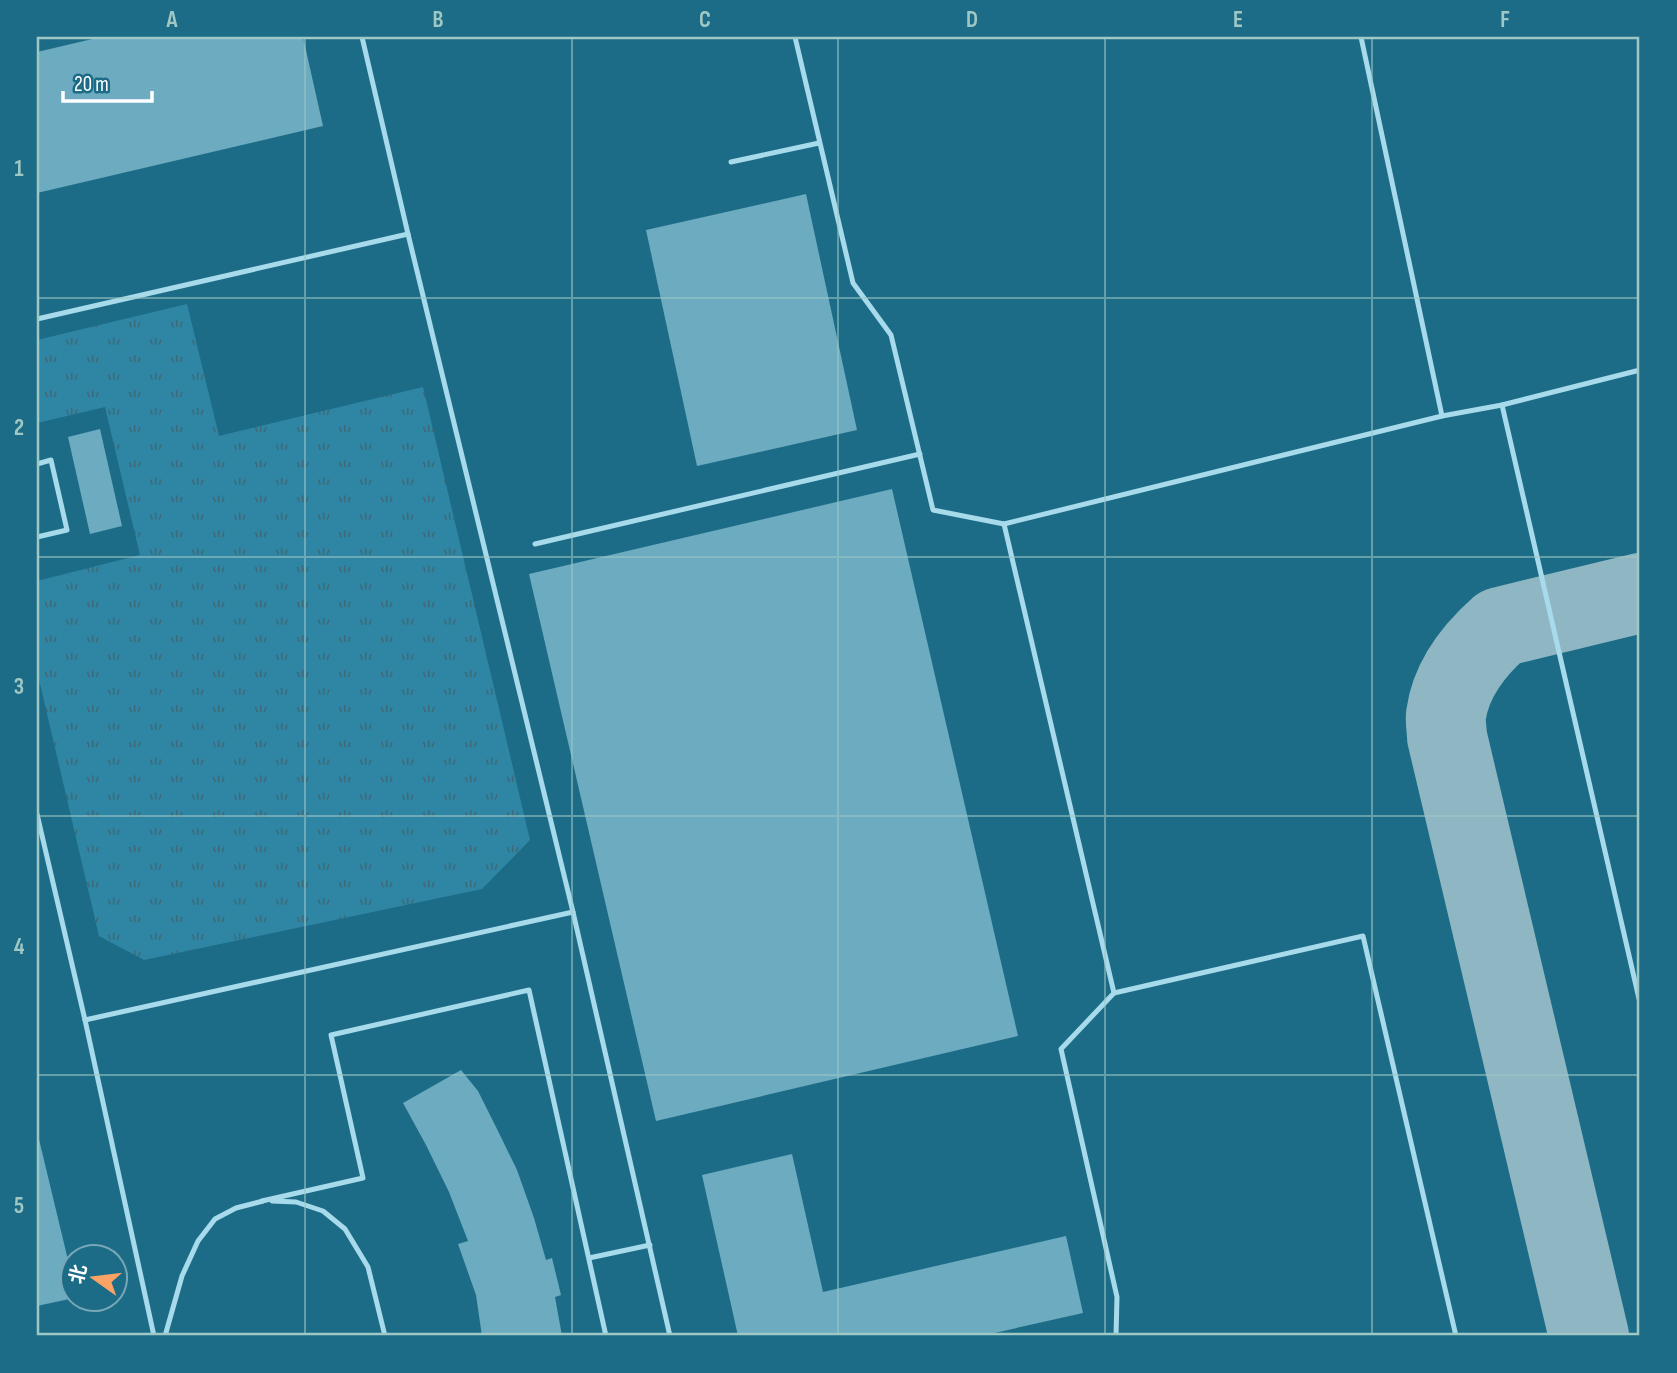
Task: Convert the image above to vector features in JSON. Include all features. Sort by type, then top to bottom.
[{"type":"lane","points":[[362,37],[573,912],[670,1336]]},
{"type":"lane","points":[[795,37],[853,283],[891,335],[933,510],[1004,524],[1442,415],[1502,405],[1640,370]]},
{"type":"lane","points":[[1361,37],[1442,415]]},
{"type":"lane","points":[[731,162],[819,143]]},
{"type":"lane","points":[[37,319],[408,234]]},
{"type":"lane","points":[[1502,405],[1640,1003]]},
{"type":"lane","points":[[535,544],[920,454]]},
{"type":"lane","points":[[37,464],[51,460],[67,530],[37,537]]},
{"type":"lane","points":[[1004,524],[1114,993]]},
{"type":"lane","points":[[37,814],[154,1336]]},
{"type":"lane","points":[[85,1020],[573,912]]},
{"type":"lane","points":[[1116,1336],[1117,1297],[1061,1049],[1114,993],[1363,936],[1456,1336]]},
{"type":"lane","points":[[165,1336],[182,1276],[198,1241],[215,1219],[236,1208],[363,1178],[331,1035],[529,990],[606,1336]]},
{"type":"lane","points":[[262,1201],[296,1202],[323,1211],[345,1229],[368,1267],[385,1336]]},
{"type":"lane","points":[[589,1258],[650,1245]]},
{"type":"green space","points":[[187,304],[219,436],[423,387],[530,840],[482,889],[144,960],[99,936],[37,671],[37,581],[140,555],[105,407],[37,423],[37,340]]},
{"type":"building","points":[[101,37],[303,37],[323,126],[37,193],[37,52]]},
{"type":"building","points":[[806,194],[857,430],[697,466],[646,230]]},
{"type":"building","points":[[100,429],[122,526],[90,534],[68,437]]},
{"type":"building","points":[[892,489],[1018,1036],[656,1121],[529,574]]},
{"type":"building","points":[[461,1070],[478,1091],[517,1170],[546,1260],[552,1258],[561,1295],[555,1297],[562,1336],[482,1336],[476,1295],[458,1244],[468,1241],[449,1192],[403,1103]]},
{"type":"building","points":[[37,1131],[64,1244],[60,1244],[60,1301],[37,1306]]},
{"type":"building","points":[[792,1154],[823,1292],[1066,1236],[1083,1313],[981,1336],[738,1336],[702,1175]]},
{"type":"taxiway","points":[[1589,1336],[1447,737],[1446,718],[1458,677],[1481,645],[1500,627],[1640,593]]}]
